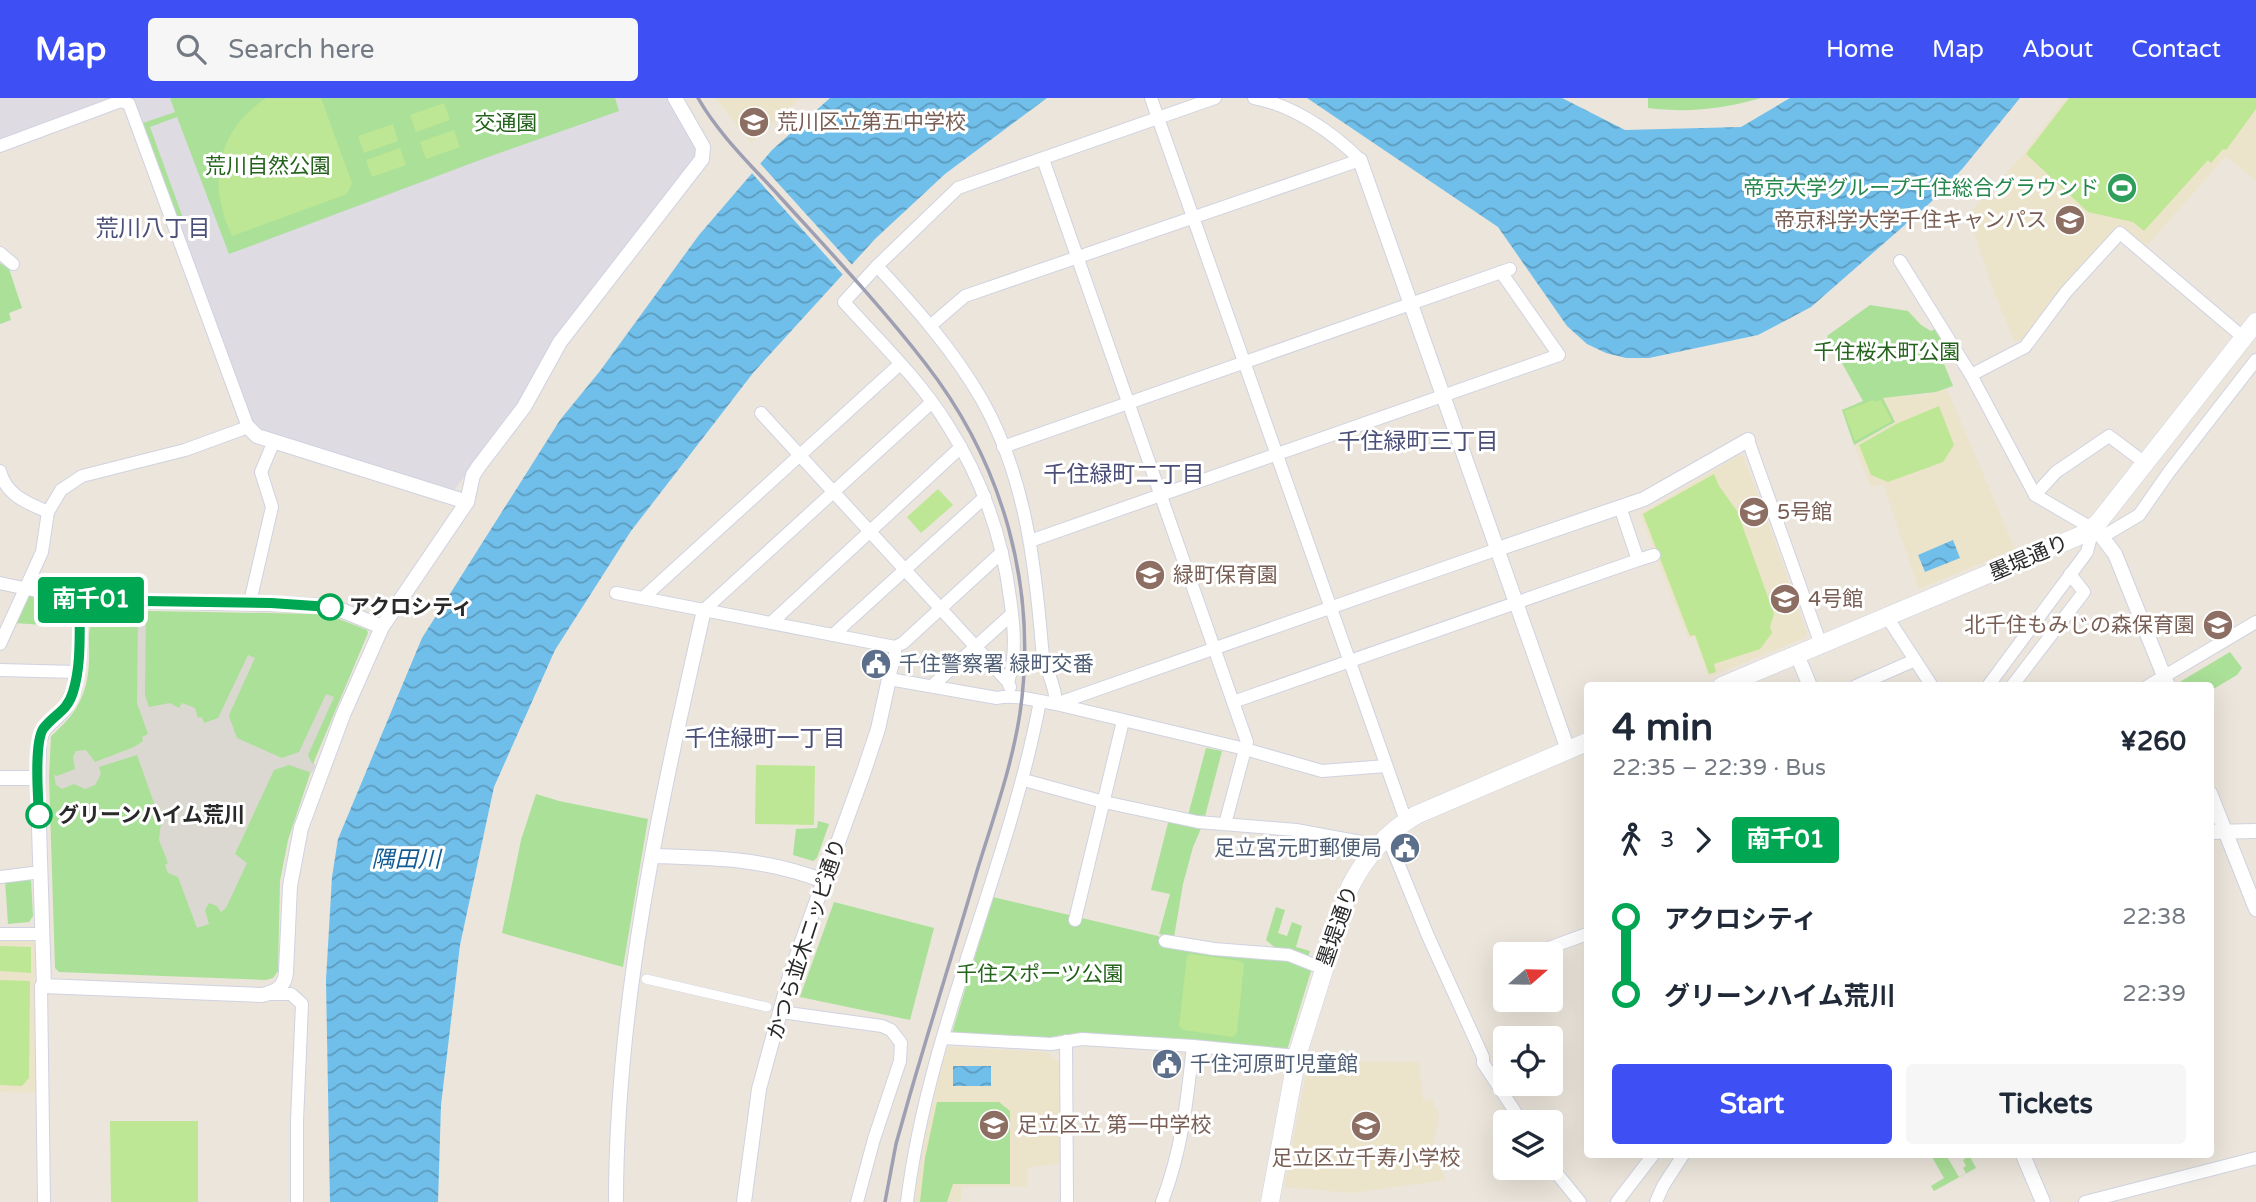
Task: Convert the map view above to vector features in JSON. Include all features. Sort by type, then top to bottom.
[{"type":"main road","name":"墨堤通り","points":[[1732,682],[2097,533],[2145,463],[2256,322]]},
{"type":"main road","name":"墨堤通り","points":[[1270,1202],[1297,1056],[1350,887],[1379,844],[1406,821],[1584,743]]},
{"type":"street","points":[[262,995],[280,989],[286,979],[290,886],[301,828],[343,715],[382,628],[467,502],[473,475],[524,407],[560,342],[702,159],[703,147],[675,98]]},
{"type":"street","points":[[1151,98],[1406,821]]},
{"type":"street","points":[[1008,682],[1012,670],[1012,614],[1002,552],[973,468],[932,402],[844,302],[877,266],[958,188],[1215,98]]},
{"type":"street","points":[[1254,98],[1267,100],[1296,113],[1340,142],[1360,160],[1568,750]]},
{"type":"street","points":[[0,146],[121,101],[129,104],[248,427],[257,436],[467,502]]},
{"type":"street","points":[[1043,159],[1247,742],[1225,824]]},
{"type":"street","points":[[930,326],[965,296],[1360,160]]},
{"type":"street","points":[[1971,375],[2025,347],[2066,292],[2120,233],[2244,338]]},
{"type":"street","points":[[0,253],[13,264]]},
{"type":"street","points":[[1900,261],[1971,375],[2035,495],[2097,533],[2120,564],[2166,681],[2256,622]]},
{"type":"street","points":[[877,266],[930,326],[965,372],[984,402],[1003,447],[1020,493],[1031,541],[1039,596],[1042,652],[1054,685],[1056,704]]},
{"type":"street","points":[[1003,447],[1505,270],[1559,355],[1031,541]]},
{"type":"street","points":[[1991,682],[2087,552],[2097,533],[2138,515],[2256,360]]},
{"type":"street","points":[[644,597],[900,364]]},
{"type":"street","points":[[616,1202],[617,1119],[622,1054],[652,856],[704,610],[932,402]]},
{"type":"street","points":[[761,413],[976,646],[1008,682],[1013,695]]},
{"type":"street","points":[[1,641],[42,552],[48,512],[61,490],[82,476],[185,450],[248,427]]},
{"type":"street","points":[[2035,495],[2056,472],[2109,436],[2145,463]]},
{"type":"street","points":[[1056,704],[1644,499],[1748,440],[1821,645]]},
{"type":"street","points":[[250,602],[272,507],[261,472],[274,441]]},
{"type":"street","points":[[771,624],[961,447]]},
{"type":"street","points":[[0,471],[7,487],[16,496],[48,512]]},
{"type":"street","points":[[833,635],[985,497]]},
{"type":"street","points":[[1620,507],[1638,560]]},
{"type":"street","points":[[616,593],[895,647],[903,643],[1002,552]]},
{"type":"street","points":[[1233,702],[1654,555]]},
{"type":"street","points":[[2015,682],[2084,592],[2070,574]]},
{"type":"street","points":[[0,583],[80,600],[250,602],[334,607],[382,628]]},
{"type":"street","points":[[44,1202],[41,986],[44,986],[38,778],[40,736],[46,726],[68,705],[77,672],[80,600]]},
{"type":"street","points":[[932,686],[1012,614]]},
{"type":"street","points":[[1887,617],[1929,682]]},
{"type":"street","points":[[895,647],[889,680],[997,698],[1013,695],[1021,699],[1056,704],[1245,749],[1322,771],[1386,766]]},
{"type":"street","points":[[1797,655],[1808,682]]},
{"type":"street","points":[[1865,682],[1915,660]]},
{"type":"street","points":[[0,670],[77,672]]},
{"type":"street","name":"かつら並木ニッピ通り","points":[[744,1202],[759,1089],[774,1009],[791,972],[868,760],[889,680]]},
{"type":"street","points":[[907,1202],[914,1157],[943,1038],[1024,780],[1040,701]]},
{"type":"street","points":[[1075,920],[1123,721]]},
{"type":"street","points":[[0,778],[38,778]]},
{"type":"street","points":[[1024,780],[1104,802],[1198,822],[1296,830],[1392,848],[1428,936],[1483,1057],[1483,1063],[1513,1110]]},
{"type":"street","points":[[2214,803],[2256,909]]},
{"type":"street","points":[[2214,832],[2256,831]]},
{"type":"street","points":[[652,856],[745,859],[785,867],[824,881]]},
{"type":"street","points":[[0,877],[41,872]]},
{"type":"street","points":[[0,934],[43,934]]},
{"type":"street","points":[[1563,943],[1584,935]]},
{"type":"street","points":[[1165,941],[1214,949],[1289,955],[1324,969]]},
{"type":"street","points":[[646,979],[774,1009],[882,1026],[891,1030],[901,1043],[900,1061],[874,1139],[857,1202]]},
{"type":"street","points":[[44,986],[291,994],[302,1004],[297,1202]]},
{"type":"street","points":[[943,1038],[1051,1044],[1082,1039],[1297,1056]]},
{"type":"street","points":[[1066,1041],[1067,1202]]},
{"type":"street","points":[[1162,1202],[1175,1167],[1185,1120],[1193,1046]]},
{"type":"street","points":[[1617,1202],[1651,1158]]},
{"type":"street","points":[[1656,1202],[1681,1158]]},
{"type":"street","points":[[2024,1158],[2043,1202]]},
{"type":"street","points":[[2085,1202],[2256,1158]]},
{"type":"street","points":[[1562,1180],[1580,1202]]},
{"type":"shaded area","points":[[0,98],[113,98],[0,142]]},
{"type":"shaded area","points":[[131,98],[670,98],[698,154],[516,411],[454,490],[447,492],[259,432],[251,424]]},
{"type":"shaded area","name":"荒川区立第五中学校","points":[[715,98],[800,98],[751,143]]},
{"type":"shaded area","name":"帝京科学大学千住キャンパス","points":[[2066,98],[2256,98],[2256,181],[2226,156],[2145,248],[2119,227],[2060,289],[2025,338],[2015,342],[1996,298],[1968,214],[2020,158]]},
{"type":"shaded area","points":[[1947,389],[2015,549],[1919,589],[1883,484],[1871,487],[1854,445],[1895,423],[1882,398],[1923,395]]},
{"type":"shaded area","points":[[1739,455],[1743,457],[1756,489],[1807,633],[1806,637],[1709,677],[1694,637],[1688,638],[1640,514]]},
{"type":"shaded area","points":[[138,613],[146,613],[145,695],[149,707],[170,703],[179,708],[182,703],[195,708],[198,718],[202,717],[204,723],[218,718],[248,655],[255,658],[229,715],[230,719],[237,738],[282,758],[299,752],[326,694],[334,697],[308,755],[316,765],[312,773],[289,765],[274,770],[235,854],[247,863],[226,908],[221,912],[217,906],[209,903],[205,910],[209,924],[197,928],[178,877],[168,873],[165,865],[168,863],[159,840],[161,823],[137,755],[99,767],[101,774],[95,785],[85,789],[74,784],[62,789],[56,785],[54,775],[75,769],[73,757],[76,751],[86,750],[95,762],[134,747],[148,734],[137,703]]},
{"type":"shaded area","points":[[0,939],[31,939],[35,944],[36,1093],[0,1092]]},
{"type":"shaded area","name":"足立区立 第一中学校","points":[[951,1047],[1047,1052],[1061,1064],[1061,1163],[1027,1168],[1027,1187],[962,1187],[961,1202],[914,1202],[923,1145],[946,1049]]},
{"type":"shaded area","name":"足立区立千寿小学校","points":[[1309,1061],[1419,1062],[1423,1100],[1432,1099],[1439,1115],[1432,1150],[1446,1180],[1351,1193],[1284,1187]]},
{"type":"green space","name":"荒川自然公園","points":[[170,98],[615,98],[619,111],[229,254],[177,117],[150,127],[183,218],[178,220],[143,123],[175,112]]},
{"type":"green space","points":[[266,98],[321,98],[352,183],[347,194],[232,236],[220,197],[221,160],[236,126]]},
{"type":"green space","points":[[1648,98],[1761,98],[1719,107],[1677,110],[1648,108]]},
{"type":"green space","name":"帝京大学グループ千住総合グラウンド","points":[[2069,98],[2256,98],[2256,109],[2226,150],[2223,149],[2211,163],[2208,160],[2144,231],[2133,222],[2088,212],[2026,154]]},
{"type":"green space","points":[[444,103],[450,120],[416,132],[410,115]]},
{"type":"green space","points":[[393,124],[398,141],[364,153],[358,136]]},
{"type":"green space","points":[[454,130],[460,147],[426,159],[420,142]]},
{"type":"green space","points":[[400,148],[406,165],[372,177],[366,160]]},
{"type":"green space","points":[[0,263],[9,269],[22,308],[9,313],[11,320],[0,324]]},
{"type":"green space","name":"千住桜木町公園","points":[[1870,305],[1908,311],[1931,331],[1940,327],[1946,339],[1936,344],[1953,386],[1936,392],[1883,398],[1895,422],[1854,445],[1842,410],[1863,401],[1827,336]]},
{"type":"green space","points":[[1873,400],[1881,400],[1892,421],[1855,441],[1844,411]]},
{"type":"green space","points":[[1939,406],[1954,445],[1943,462],[1888,482],[1871,475],[1859,445],[1896,424]]},
{"type":"green space","points":[[1714,474],[1737,511],[1774,614],[1770,627],[1772,633],[1760,649],[1714,664],[1716,672],[1709,674],[1695,635],[1690,636],[1643,514]]},
{"type":"green space","points":[[938,489],[953,505],[921,533],[907,517]]},
{"type":"green space","points":[[28,595],[77,602],[77,619],[44,625],[14,623]]},
{"type":"green space","name":"アクロシティ","points":[[99,610],[316,614],[334,617],[367,630],[315,759],[288,840],[280,881],[278,971],[273,978],[266,980],[59,972],[55,968],[49,776],[51,736],[74,712],[83,694],[88,673],[90,628]]},
{"type":"green space","points":[[2230,652],[2242,668],[2237,675],[2214,689],[2214,682],[2180,682]]},
{"type":"green space","points":[[1206,748],[1222,751],[1203,824],[1193,847],[1183,884],[1174,937],[1159,934],[1170,894],[1151,890],[1169,819],[1186,823]]},
{"type":"green space","points":[[756,765],[815,766],[814,825],[755,824]]},
{"type":"green space","points":[[536,794],[648,819],[623,967],[502,933],[521,840]]},
{"type":"green space","points":[[818,821],[829,824],[817,858],[813,861],[793,855],[796,829],[817,828]]},
{"type":"green space","points":[[27,876],[31,880],[33,916],[29,922],[8,924],[5,880]]},
{"type":"green space","name":"千住スポーツ公園","points":[[993,897],[1158,936],[1171,946],[1284,960],[1311,971],[1287,1050],[1097,1034],[1068,1034],[1044,1038],[952,1033]]},
{"type":"green space","points":[[834,902],[934,928],[910,1020],[800,997]]},
{"type":"green space","points":[[1276,907],[1285,910],[1278,933],[1287,936],[1292,922],[1302,926],[1296,947],[1310,951],[1307,960],[1279,951],[1266,940]]},
{"type":"green space","points":[[0,946],[31,947],[31,973],[0,971]]},
{"type":"green space","points":[[1190,954],[1241,961],[1244,964],[1237,1033],[1233,1037],[1183,1030],[1179,1026],[1187,957]]},
{"type":"green space","points":[[0,980],[30,981],[29,1078],[22,1086],[0,1085]]},
{"type":"green space","points":[[937,1102],[999,1102],[1010,1111],[1010,1184],[953,1184],[947,1202],[920,1202],[925,1158]]},
{"type":"green space","points":[[110,1121],[198,1121],[198,1202],[111,1202]]},
{"type":"green space","points":[[1933,1158],[1948,1158],[1959,1177],[1966,1173],[1963,1160],[1966,1158],[1971,1158],[1976,1168],[1934,1191],[1931,1186],[1944,1178]]},
{"type":"water","name":"隅田川","points":[[830,98],[1047,98],[945,174],[875,239],[753,373],[631,531],[555,650],[494,787],[460,945],[441,1105],[438,1202],[330,1202],[326,980],[332,877],[338,839],[422,638],[560,420],[600,371],[699,235],[772,150]]},
{"type":"water","points":[[1307,98],[1562,98],[1625,130],[1741,127],[1790,98],[2020,98],[1963,168],[1930,203],[1811,307],[1758,335],[1649,358],[1626,358],[1587,344],[1567,326],[1498,227]]},
{"type":"water","points":[[1953,540],[1960,558],[1925,572],[1918,555]]},
{"type":"water","points":[[953,1066],[991,1066],[991,1086],[953,1086]]},
{"type":"pier","points":[[758,161],[854,267],[845,277],[750,171]]},
{"type":"railway","points":[[698,98],[736,150],[890,320],[952,402],[975,442],[994,484],[1009,528],[1018,573],[1024,619],[1024,666],[1017,733],[1002,792],[896,1144],[885,1202]]},
{"type":"bus line","name":"南千01","points":[[39,815],[40,736],[46,726],[64,710],[74,690],[79,659],[80,600],[271,603],[330,607]]},
{"type":"place","name":"荒川区立第五中学校","points":[[754,122]]},
{"type":"place","name":"帝京大学グループ千住総合グラウンド","points":[[2122,188]]},
{"type":"place","name":"帝京科学大学千住キャンパス","points":[[2070,220]]},
{"type":"place","name":"5号館","points":[[1754,512]]},
{"type":"place","name":"緑町保育園","points":[[1150,575]]},
{"type":"place","name":"4号館","points":[[1785,599]]},
{"type":"place","name":"アクロシティ","points":[[330,607]]},
{"type":"place","name":"北千住もみじの森保育園","points":[[2218,625]]},
{"type":"place","name":"千住警察署 緑町交番","points":[[876,664]]},
{"type":"place","name":"グリーンハイム荒川","points":[[39,815]]},
{"type":"place","name":"足立宮元町郵便局","points":[[1405,848]]},
{"type":"place","name":"千住河原町児童館","points":[[1167,1064]]},
{"type":"place","name":"足立区立 第一中学校","points":[[994,1125]]},
{"type":"place","name":"足立区立千寿小学校","points":[[1366,1126]]},
{"type":"district","name":"荒川八丁目","points":[[153,229]]},
{"type":"district","name":"千住緑町三丁目","points":[[1418,442]]},
{"type":"district","name":"千住緑町二丁目","points":[[1124,475]]},
{"type":"district","name":"千住緑町一丁目","points":[[765,739]]},
{"type":"park label","name":"交通園","points":[[506,123]]}]
